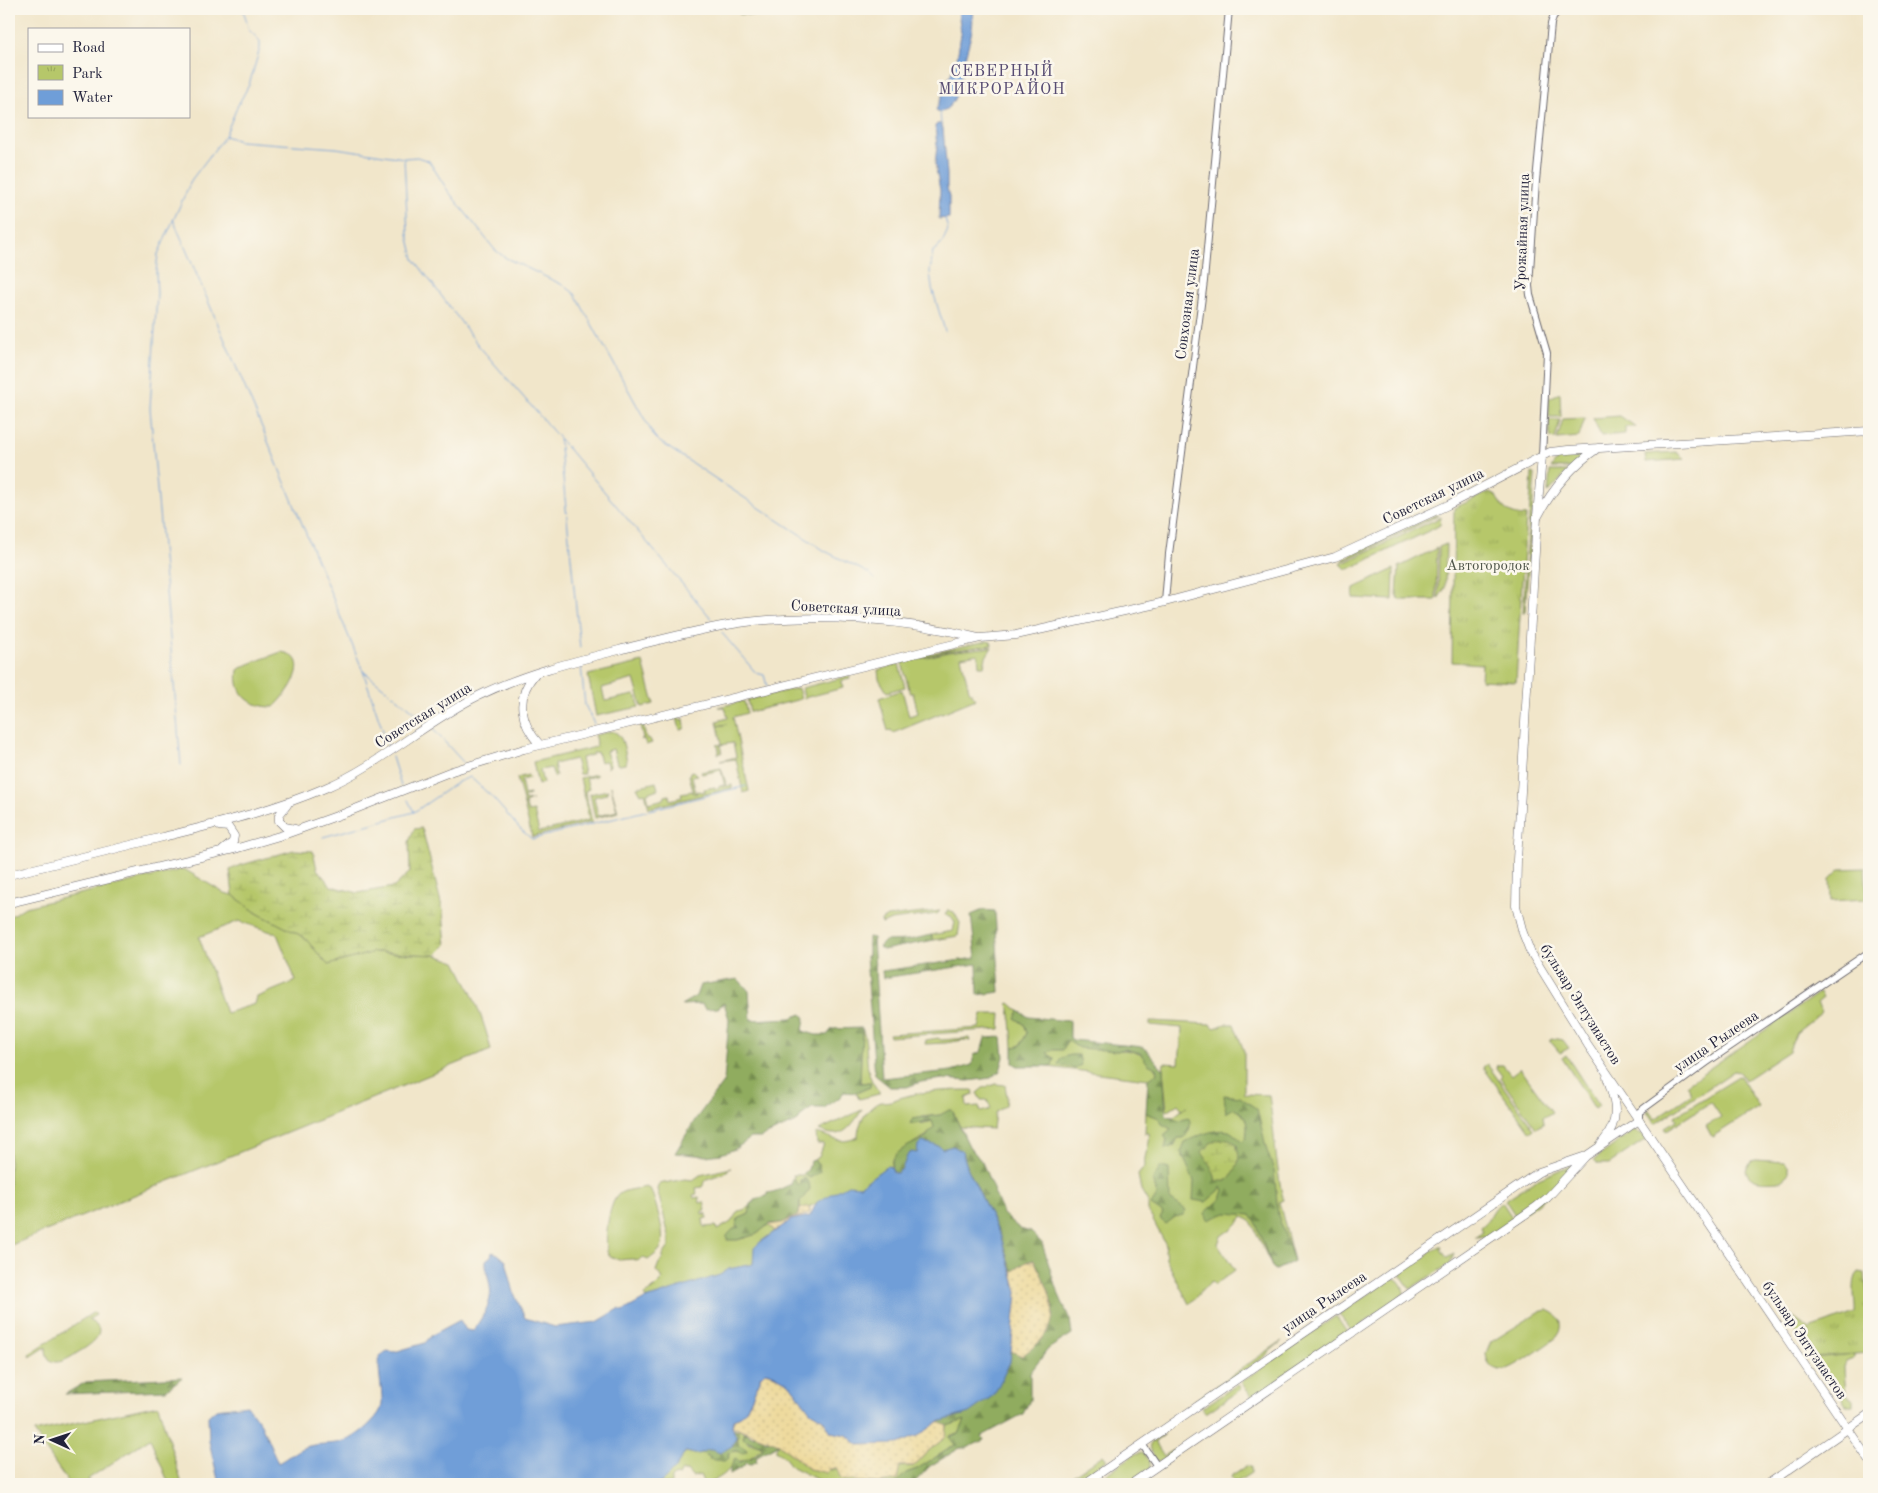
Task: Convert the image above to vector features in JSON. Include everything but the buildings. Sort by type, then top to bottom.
[{"type":"main road","name":"Советская улица","points":[[9,875],[256,814],[293,801],[342,781],[465,703],[519,678],[565,663],[705,629],[741,623],[789,619],[858,620],[902,624],[980,638],[1016,635],[1246,582],[1347,553],[1456,501],[1542,456],[1556,451],[1869,431]]},
{"type":"main road","points":[[1537,517],[1558,487],[1582,460],[1598,448]]},
{"type":"main road","name":"бульвар Энтузиастов","points":[[1542,456],[1518,836],[1516,906],[1523,933],[1530,951],[1605,1069],[1869,1460]]},
{"type":"main road","points":[[9,903],[217,853],[300,829],[452,771],[504,754],[980,638]]},
{"type":"main road","points":[[536,673],[528,682],[522,698],[523,713],[528,728],[540,745]]},
{"type":"main road","points":[[293,801],[281,810],[279,821],[284,827],[300,829]]},
{"type":"main road","points":[[213,825],[228,827],[234,836],[233,842],[228,847],[217,853]]},
{"type":"main road","points":[[1597,1149],[1610,1130],[1616,1110],[1605,1069]]},
{"type":"main road","name":"улица Рылеева","points":[[1084,1484],[1539,1172],[1586,1156],[1639,1120]]},
{"type":"main road","name":"улица Рылеева","points":[[1131,1484],[1536,1207],[1547,1198],[1586,1156]]},
{"type":"main road","points":[[1768,1484],[1869,1414]]},
{"type":"street","name":"Совхозная улица","points":[[1164,602],[1168,554],[1204,280],[1229,9]]},
{"type":"street","name":"Урожайная улица","points":[[1542,456],[1547,353],[1529,286],[1536,181],[1551,24],[1553,17],[1559,9]]},
{"type":"street","name":"улица Рылеева","points":[[1639,1120],[1640,1112],[1706,1063],[1869,952]]},
{"type":"street","points":[[1142,1444],[1157,1466]]},
{"type":"green space","points":[[745,9],[774,9],[773,17],[739,14]]},
{"type":"green space","points":[[1560,393],[1561,417],[1549,417],[1549,398]]},
{"type":"green space","points":[[1620,416],[1636,427],[1625,427],[1625,434],[1601,436],[1593,418]]},
{"type":"green space","points":[[1585,418],[1579,437],[1557,439],[1563,419]]},
{"type":"green space","points":[[1549,420],[1560,420],[1555,439],[1550,438]]},
{"type":"green space","points":[[1676,452],[1685,459],[1646,462],[1645,454]]},
{"type":"green space","points":[[1583,455],[1572,468],[1551,468],[1559,457]]},
{"type":"green space","points":[[1550,471],[1568,471],[1548,493]]},
{"type":"green space","points":[[1532,473],[1535,474],[1525,611],[1523,613]]},
{"type":"green space","name":"Автогородок","points":[[1489,492],[1495,494],[1507,511],[1515,515],[1526,516],[1516,682],[1481,680],[1482,664],[1452,662],[1454,508]]},
{"type":"green space","points":[[1435,515],[1439,515],[1341,562],[1344,558]]},
{"type":"green space","points":[[1441,517],[1440,525],[1435,528],[1349,569],[1346,569],[1341,564]]},
{"type":"green space","points":[[1446,544],[1445,588],[1438,599],[1439,547]]},
{"type":"green space","points":[[1437,548],[1436,600],[1399,600],[1397,595],[1399,567]]},
{"type":"green space","points":[[1394,569],[1393,600],[1353,598],[1354,588]]},
{"type":"green space","points":[[987,641],[991,642],[992,645],[948,651],[902,662],[903,659]]},
{"type":"green space","points":[[992,647],[986,657],[984,666],[979,666],[978,654],[961,657],[969,690],[976,699],[893,733],[891,730],[888,731],[879,698],[902,690],[909,716],[918,713],[913,693],[910,693],[902,663],[948,652]]},
{"type":"green space","points":[[281,652],[291,655],[296,661],[298,668],[291,686],[274,707],[251,702],[242,693],[239,686],[237,679],[238,670]]},
{"type":"green space","points":[[643,662],[654,704],[642,707],[634,679],[602,688],[605,701],[634,695],[637,697],[639,707],[596,716],[588,675]]},
{"type":"green space","points":[[899,664],[905,687],[887,692],[879,679],[878,670]]},
{"type":"green space","points":[[849,676],[850,679],[841,681],[843,688],[804,698],[802,688]]},
{"type":"green space","points":[[798,688],[801,699],[750,712],[747,700]]},
{"type":"green space","points":[[744,701],[747,713],[733,717],[749,791],[743,793],[736,759],[720,761],[736,757],[733,743],[720,745],[722,753],[718,754],[719,751],[716,745],[722,744],[717,721],[728,718],[725,707],[718,707]]},
{"type":"green space","points":[[679,716],[680,720],[684,719],[684,729],[680,730],[677,718],[643,725],[646,738],[650,739],[652,743],[646,745],[644,739],[640,740],[643,738],[640,725]]},
{"type":"green space","points":[[612,731],[619,735],[623,743],[627,761],[625,764],[617,764],[613,749],[606,751],[610,765],[608,768],[606,761],[600,762],[597,752],[592,753],[592,755],[581,758],[584,774],[579,774],[575,759],[554,764],[556,776],[554,777],[551,768],[540,770],[543,783],[538,785],[533,762],[596,747],[595,735]]},
{"type":"green space","points":[[721,768],[727,786],[732,785],[732,788],[649,808],[645,793],[641,794],[637,787],[656,782],[658,789],[647,793],[649,803],[664,799],[665,796],[669,795],[670,800],[682,797],[681,793],[692,791],[694,794],[689,775],[693,771],[698,775],[692,776],[696,794],[697,791],[705,792],[704,789],[715,787],[715,789],[723,785],[725,787],[721,770],[702,774],[701,772]]},
{"type":"green space","points":[[596,774],[596,776],[586,778],[589,789],[585,791],[592,822],[532,837],[517,778],[528,775],[529,778],[521,780],[524,795],[530,794],[524,797],[525,801],[532,800],[525,803],[528,812],[534,811],[539,832],[589,820],[580,778]]},
{"type":"green space","points":[[611,786],[618,812],[595,818],[590,794],[608,790],[606,794],[594,797],[598,816],[617,811]]},
{"type":"green space","points":[[422,828],[443,911],[446,945],[436,955],[374,952],[328,965],[304,937],[257,913],[233,895],[230,870],[294,850],[313,851],[317,869],[331,886],[358,893],[394,887],[410,872],[409,842],[414,829]]},
{"type":"green space","points":[[1865,868],[1867,899],[1831,901],[1830,879],[1840,869]]},
{"type":"green space","points":[[184,869],[224,893],[233,895],[257,913],[304,937],[328,965],[374,952],[436,955],[456,962],[477,1005],[491,1050],[9,1246],[9,917],[25,907]],"holes":[[[239,921],[277,934],[296,981],[257,997],[255,1004],[226,1013],[199,937]]]},
{"type":"green space","points":[[948,910],[954,912],[960,923],[958,936],[934,940],[931,935],[953,931],[955,922],[951,916],[945,915]]},
{"type":"green space","points":[[983,910],[995,911],[1000,992],[978,995],[977,964],[883,978],[882,971],[976,958],[971,915]]},
{"type":"green space","points":[[940,911],[937,914],[891,920],[882,924],[881,921],[887,917]]},
{"type":"green space","points":[[931,935],[934,940],[883,950],[879,947],[885,941],[909,940]]},
{"type":"green space","points":[[868,937],[873,938],[882,1078],[951,1071],[972,1065],[974,1055],[981,1052],[985,1038],[1002,1037],[1004,1057],[1000,1071],[991,1078],[968,1081],[943,1079],[921,1082],[907,1087],[890,1087],[875,1075],[866,956],[868,956]]},
{"type":"green space","points":[[738,979],[749,991],[751,1020],[791,1018],[802,1014],[805,1018],[803,1031],[816,1035],[827,1035],[832,1029],[862,1028],[860,1083],[871,1082],[870,1087],[856,1093],[844,1092],[839,1098],[824,1108],[812,1108],[802,1115],[798,1121],[760,1138],[751,1138],[735,1149],[721,1154],[706,1156],[675,1153],[695,1120],[724,1081],[729,1019],[724,1003],[718,1008],[705,1009],[702,1004],[681,1005],[696,996],[700,985]]},
{"type":"green space","points":[[1820,992],[1823,998],[1817,1003],[1822,1012],[1796,1033],[1789,1051],[1745,1080],[1740,1072],[1734,1071],[1655,1124],[1647,1111],[1649,1110],[1655,1119],[1692,1094],[1687,1084]]},
{"type":"green space","points":[[1010,1003],[1019,1011],[1015,1018],[1024,1024],[1027,1033],[1020,1046],[1013,1047],[1008,1004]]},
{"type":"green space","points":[[1019,1011],[1029,1017],[1070,1021],[1070,1038],[1073,1040],[1144,1047],[1163,1069],[1166,1115],[1179,1120],[1188,1117],[1190,1128],[1184,1138],[1178,1138],[1174,1146],[1165,1149],[1167,1140],[1164,1135],[1171,1129],[1162,1124],[1159,1118],[1146,1113],[1148,1079],[1157,1073],[1156,1068],[1148,1064],[1140,1053],[1124,1049],[1117,1051],[1079,1048],[1068,1041],[1062,1050],[1051,1050],[1047,1053],[1054,1058],[1052,1066],[1018,1066],[1013,1063],[1013,1047],[1020,1046],[1027,1033],[1024,1024],[1015,1018]]},
{"type":"green space","points":[[982,1014],[1001,1014],[1000,1029],[890,1037],[889,1034],[979,1028]]},
{"type":"green space","points":[[1150,1021],[1210,1024],[1215,1028],[1225,1024],[1234,1024],[1244,1051],[1244,1094],[1269,1095],[1283,1200],[1279,1202],[1294,1261],[1276,1270],[1272,1267],[1251,1221],[1243,1217],[1235,1226],[1221,1236],[1218,1244],[1235,1270],[1215,1285],[1211,1281],[1189,1304],[1166,1259],[1166,1245],[1148,1211],[1148,1202],[1141,1190],[1138,1175],[1145,1166],[1145,1157],[1149,1143],[1149,1133],[1145,1133],[1146,1113],[1173,1117],[1187,1106],[1182,1109],[1178,1104],[1167,1111],[1163,1069],[1164,1063],[1179,1064],[1182,1028],[1150,1025]]},
{"type":"green space","points":[[862,1028],[865,1036],[868,1069],[879,1094],[859,1099],[856,1093],[870,1087],[870,1082],[860,1083]]},
{"type":"green space","points":[[938,1038],[941,1040],[969,1038],[970,1041],[925,1044],[926,1040]]},
{"type":"green space","points":[[1551,1038],[1563,1040],[1569,1048],[1560,1053],[1550,1041]]},
{"type":"green space","points":[[1068,1041],[1117,1051],[1135,1052],[1147,1058],[1157,1073],[1148,1079],[1048,1067],[1052,1066],[1047,1053]]},
{"type":"green space","points":[[1079,1055],[1081,1065],[1075,1068],[1058,1065],[1061,1058]]},
{"type":"green space","points":[[1566,1055],[1599,1106],[1595,1109],[1562,1058]]},
{"type":"green space","points":[[1487,1064],[1534,1129],[1530,1132],[1483,1067]]},
{"type":"green space","points":[[1497,1065],[1503,1065],[1511,1075],[1520,1068],[1552,1112],[1543,1118],[1544,1123],[1536,1128],[1500,1078],[1502,1076],[1496,1068]]},
{"type":"green space","points":[[1740,1076],[1759,1107],[1712,1137],[1706,1126],[1721,1117],[1711,1102],[1667,1130],[1665,1127],[1677,1120],[1675,1116]]},
{"type":"green space","points":[[996,1084],[1005,1085],[1007,1097],[1006,1105],[995,1113],[993,1129],[960,1127],[952,1110],[940,1115],[922,1117],[920,1124],[933,1121],[934,1127],[926,1136],[892,1159],[891,1167],[887,1166],[860,1186],[848,1186],[811,1206],[800,1209],[800,1184],[799,1186],[791,1179],[794,1178],[793,1175],[806,1175],[819,1166],[814,1160],[819,1157],[824,1144],[817,1144],[816,1133],[841,1141],[851,1140],[858,1137],[859,1127],[863,1118],[876,1104],[910,1095],[931,1092],[972,1090],[974,1091],[973,1095],[966,1098],[967,1107],[979,1106],[981,1112],[991,1109],[987,1100],[981,1100],[977,1093],[983,1088]]},
{"type":"green space","points":[[1224,1095],[1240,1097],[1257,1109],[1267,1151],[1274,1170],[1278,1215],[1294,1261],[1276,1270],[1272,1267],[1256,1223],[1251,1215],[1226,1213],[1208,1220],[1205,1213],[1221,1199],[1224,1190],[1221,1187],[1206,1202],[1193,1200],[1194,1181],[1181,1152],[1185,1142],[1212,1132],[1224,1130],[1229,1131],[1242,1141],[1246,1138],[1247,1124],[1242,1114],[1234,1108],[1226,1113]],"holes":[[[1231,1141],[1237,1145],[1238,1161],[1236,1169],[1226,1181],[1216,1180],[1207,1148]]]},
{"type":"green space","points":[[862,1110],[845,1131],[834,1134],[819,1130]]},
{"type":"green space","points":[[952,1110],[969,1146],[982,1162],[1003,1214],[1020,1229],[1031,1232],[1042,1243],[1056,1288],[1070,1320],[1072,1334],[1048,1349],[1030,1373],[1030,1400],[1023,1414],[982,1436],[984,1440],[967,1448],[960,1448],[930,1466],[913,1484],[895,1484],[906,1473],[917,1469],[955,1445],[949,1437],[959,1434],[965,1420],[947,1426],[938,1422],[969,1413],[1010,1362],[1011,1351],[1022,1356],[1053,1310],[1034,1260],[1026,1262],[1012,1272],[1001,1237],[968,1169],[962,1151],[953,1146],[942,1149],[918,1149],[917,1153],[907,1157],[902,1170],[897,1173],[892,1171],[891,1164],[893,1158],[908,1146],[926,1137],[934,1127],[932,1121],[910,1124],[912,1119],[940,1115]]},
{"type":"green space","points":[[1633,1131],[1642,1134],[1646,1139],[1609,1164],[1598,1164],[1594,1160]]},
{"type":"green space","points":[[1220,1139],[1222,1141],[1228,1139],[1237,1145],[1239,1158],[1237,1166],[1226,1181],[1216,1181],[1212,1169],[1202,1152],[1210,1143]]},
{"type":"green space","points":[[814,1160],[819,1166],[820,1172],[810,1178],[803,1174],[808,1169],[811,1161]]},
{"type":"green space","points":[[1580,1161],[1545,1198],[1517,1218],[1505,1200],[1536,1180]]},
{"type":"green space","points":[[1751,1161],[1784,1162],[1789,1167],[1789,1174],[1781,1181],[1755,1180],[1748,1175],[1746,1170]]},
{"type":"green space","points":[[1161,1167],[1169,1169],[1170,1199],[1186,1210],[1183,1215],[1175,1217],[1166,1224],[1160,1219],[1163,1213],[1151,1205],[1157,1195],[1153,1179]]},
{"type":"green space","points":[[731,1168],[724,1173],[707,1179],[702,1187],[696,1188],[697,1194],[693,1195],[694,1198],[699,1197],[700,1203],[704,1202],[706,1210],[702,1211],[702,1214],[706,1213],[707,1218],[703,1219],[704,1227],[716,1226],[717,1230],[731,1222],[738,1211],[751,1206],[749,1214],[738,1219],[737,1226],[740,1228],[737,1240],[757,1234],[768,1225],[775,1231],[755,1248],[753,1264],[729,1269],[720,1275],[646,1299],[644,1295],[663,1279],[656,1271],[669,1247],[669,1236],[657,1189],[659,1184],[685,1179],[693,1180],[700,1175]]},
{"type":"green space","points":[[805,1178],[809,1182],[810,1189],[800,1202],[799,1215],[782,1223],[769,1224],[757,1234],[737,1240],[727,1240],[727,1236],[735,1228],[739,1227],[736,1226],[738,1219],[749,1214],[754,1199],[767,1196],[767,1193],[777,1191],[792,1184],[791,1181],[794,1180],[799,1186],[800,1180]]},
{"type":"green space","points":[[646,1187],[651,1190],[660,1218],[663,1239],[661,1247],[648,1260],[642,1257],[638,1261],[632,1259],[619,1260],[608,1255],[606,1241],[608,1223],[615,1199],[625,1191]]},
{"type":"green space","points":[[1502,1202],[1514,1220],[1488,1236],[1475,1237],[1483,1232],[1481,1227]]},
{"type":"green space","points":[[1442,1246],[1441,1249],[1447,1258],[1454,1254],[1450,1264],[1411,1288],[1409,1287],[1402,1277],[1402,1271]]},
{"type":"green space","points":[[1859,1272],[1865,1273],[1869,1317],[1869,1353],[1813,1357],[1784,1316],[1785,1314],[1788,1313],[1810,1329],[1855,1313],[1854,1286]]},
{"type":"green space","points":[[1392,1278],[1401,1283],[1404,1294],[1351,1332],[1339,1314]]},
{"type":"green space","points":[[1547,1310],[1556,1315],[1560,1321],[1561,1330],[1556,1338],[1509,1368],[1500,1370],[1493,1368],[1487,1360],[1486,1353],[1491,1342],[1539,1312]]},
{"type":"green space","points":[[94,1312],[96,1315],[88,1320],[95,1324],[99,1329],[99,1333],[87,1346],[68,1359],[57,1362],[49,1359],[46,1347],[30,1357],[29,1354]]},
{"type":"green space","points":[[1336,1316],[1348,1334],[1253,1399],[1241,1382]]},
{"type":"green space","points":[[1282,1341],[1269,1354],[1202,1400],[1194,1401]]},
{"type":"green space","points":[[1853,1354],[1853,1359],[1846,1362],[1844,1367],[1846,1396],[1853,1400],[1853,1405],[1846,1405],[1813,1358]]},
{"type":"green space","points":[[183,1377],[166,1390],[65,1394],[86,1382]]},
{"type":"green space","points":[[1238,1384],[1241,1389],[1206,1413],[1202,1408]]},
{"type":"green space","points":[[158,1405],[182,1484],[169,1484],[150,1438],[88,1479],[91,1484],[69,1484],[34,1432]]},
{"type":"green space","points":[[965,1420],[959,1434],[951,1435],[955,1445],[917,1469],[906,1473],[895,1484],[826,1484],[792,1467],[776,1451],[779,1444],[809,1469],[837,1470],[914,1466],[927,1452],[946,1437],[947,1426]]},
{"type":"green space","points":[[733,1429],[740,1436],[737,1438],[738,1444],[747,1450],[746,1452],[732,1452],[728,1454],[729,1458],[724,1461],[709,1459],[710,1457],[699,1452],[704,1449],[712,1449],[736,1437]]},
{"type":"green space","points":[[735,1429],[747,1433],[744,1434],[747,1442],[764,1448],[743,1461],[734,1461],[723,1475],[706,1484],[704,1484],[700,1475],[692,1477],[687,1471],[682,1471],[679,1476],[676,1475],[671,1478],[671,1484],[659,1484],[674,1470],[685,1452],[695,1454],[699,1452],[724,1461],[731,1452],[741,1453],[747,1450],[738,1444],[738,1432]]},
{"type":"green space","points":[[747,1433],[752,1436],[757,1435],[759,1438],[763,1437],[765,1441],[774,1440],[779,1444],[757,1456],[756,1462],[751,1464],[745,1463],[744,1466],[730,1474],[730,1468],[735,1459],[740,1462],[755,1456],[764,1448],[743,1438],[744,1434]]},
{"type":"green space","points":[[1164,1434],[1155,1442],[1164,1456],[1175,1451],[1157,1461],[1150,1451],[1150,1445]]},
{"type":"green space","points":[[1142,1452],[1150,1461],[1150,1468],[1128,1484],[1092,1484],[1135,1454]]},
{"type":"green space","points":[[1103,1455],[1107,1460],[1072,1484],[1061,1484]]},
{"type":"green space","points":[[1246,1466],[1251,1467],[1251,1473],[1234,1482],[1231,1478],[1232,1475]]},
{"type":"sand","points":[[809,1206],[809,1213],[791,1220],[775,1231],[768,1225],[782,1223],[799,1215],[800,1209]]},
{"type":"sand","points":[[1034,1260],[1050,1296],[1053,1315],[1045,1336],[1022,1356],[1011,1351],[1017,1292],[1012,1272],[1026,1262]]},
{"type":"sand","points":[[764,1372],[773,1374],[789,1383],[810,1410],[823,1419],[831,1432],[847,1435],[858,1445],[920,1435],[938,1422],[947,1426],[946,1437],[927,1452],[914,1466],[900,1466],[897,1480],[879,1483],[841,1480],[837,1469],[829,1469],[827,1473],[809,1469],[779,1444],[732,1426],[735,1417],[748,1407],[760,1377]]},
{"type":"water","points":[[958,9],[972,9],[970,40],[958,89],[952,103],[947,109],[940,112],[936,110],[957,59],[961,34]]},
{"type":"water","points":[[941,124],[943,128],[949,197],[949,218],[939,219],[940,190],[935,164],[937,146],[935,126]]},
{"type":"water","points":[[923,1142],[939,1146],[942,1149],[953,1146],[962,1151],[968,1169],[1001,1237],[1017,1292],[1010,1362],[994,1395],[969,1413],[938,1422],[920,1435],[898,1444],[858,1445],[847,1435],[831,1432],[823,1419],[810,1411],[789,1383],[773,1374],[765,1372],[760,1377],[746,1410],[741,1416],[733,1419],[732,1426],[736,1437],[732,1446],[720,1453],[710,1450],[698,1454],[685,1452],[674,1470],[659,1484],[219,1484],[209,1441],[208,1416],[216,1409],[247,1405],[261,1424],[278,1463],[305,1447],[338,1443],[351,1438],[361,1432],[381,1409],[380,1356],[387,1351],[394,1352],[425,1343],[432,1335],[460,1320],[466,1330],[473,1331],[486,1310],[490,1299],[486,1260],[491,1256],[492,1252],[498,1254],[506,1261],[514,1293],[525,1318],[555,1327],[597,1322],[619,1309],[623,1311],[643,1300],[720,1275],[729,1269],[753,1264],[754,1248],[791,1220],[810,1216],[817,1202],[848,1185],[860,1186],[887,1166],[891,1167],[893,1173],[897,1173],[902,1169],[907,1156],[911,1152],[917,1153],[918,1145]]},
{"type":"waterway","points":[[181,765],[150,408],[157,294],[156,272],[158,254],[192,179],[225,136],[249,85],[260,48],[260,41],[249,30],[243,9]]},
{"type":"waterway","points":[[940,111],[941,124]]},
{"type":"waterway","points":[[225,136],[240,141],[336,148],[404,158],[408,234],[414,259],[478,345],[559,438],[580,648]]},
{"type":"waterway","points":[[405,158],[417,157],[429,161],[448,191],[495,250],[506,258],[565,286],[575,294],[654,436],[660,442],[825,551],[870,574],[875,579]]},
{"type":"waterway","points":[[945,218],[948,230],[941,245],[933,251],[930,272],[932,288],[945,331]]},
{"type":"waterway","points":[[173,219],[363,671],[425,720]]},
{"type":"waterway","points":[[560,439],[711,618]]},
{"type":"waterway","points":[[722,633],[756,673],[764,675],[767,686]]},
{"type":"waterway","points":[[581,666],[585,705],[594,724]]},
{"type":"waterway","points":[[363,671],[388,746]]},
{"type":"waterway","points":[[432,728],[463,762]]},
{"type":"waterway","points":[[392,757],[401,786]]},
{"type":"waterway","points":[[414,812],[458,782],[470,777],[532,839],[746,786]]},
{"type":"waterway","points":[[323,837],[414,812],[408,800]]},
{"type":"district","name":"СЕВЕРНЫЙ МИКРОРАЙОН","points":[[1002,79]]}]
